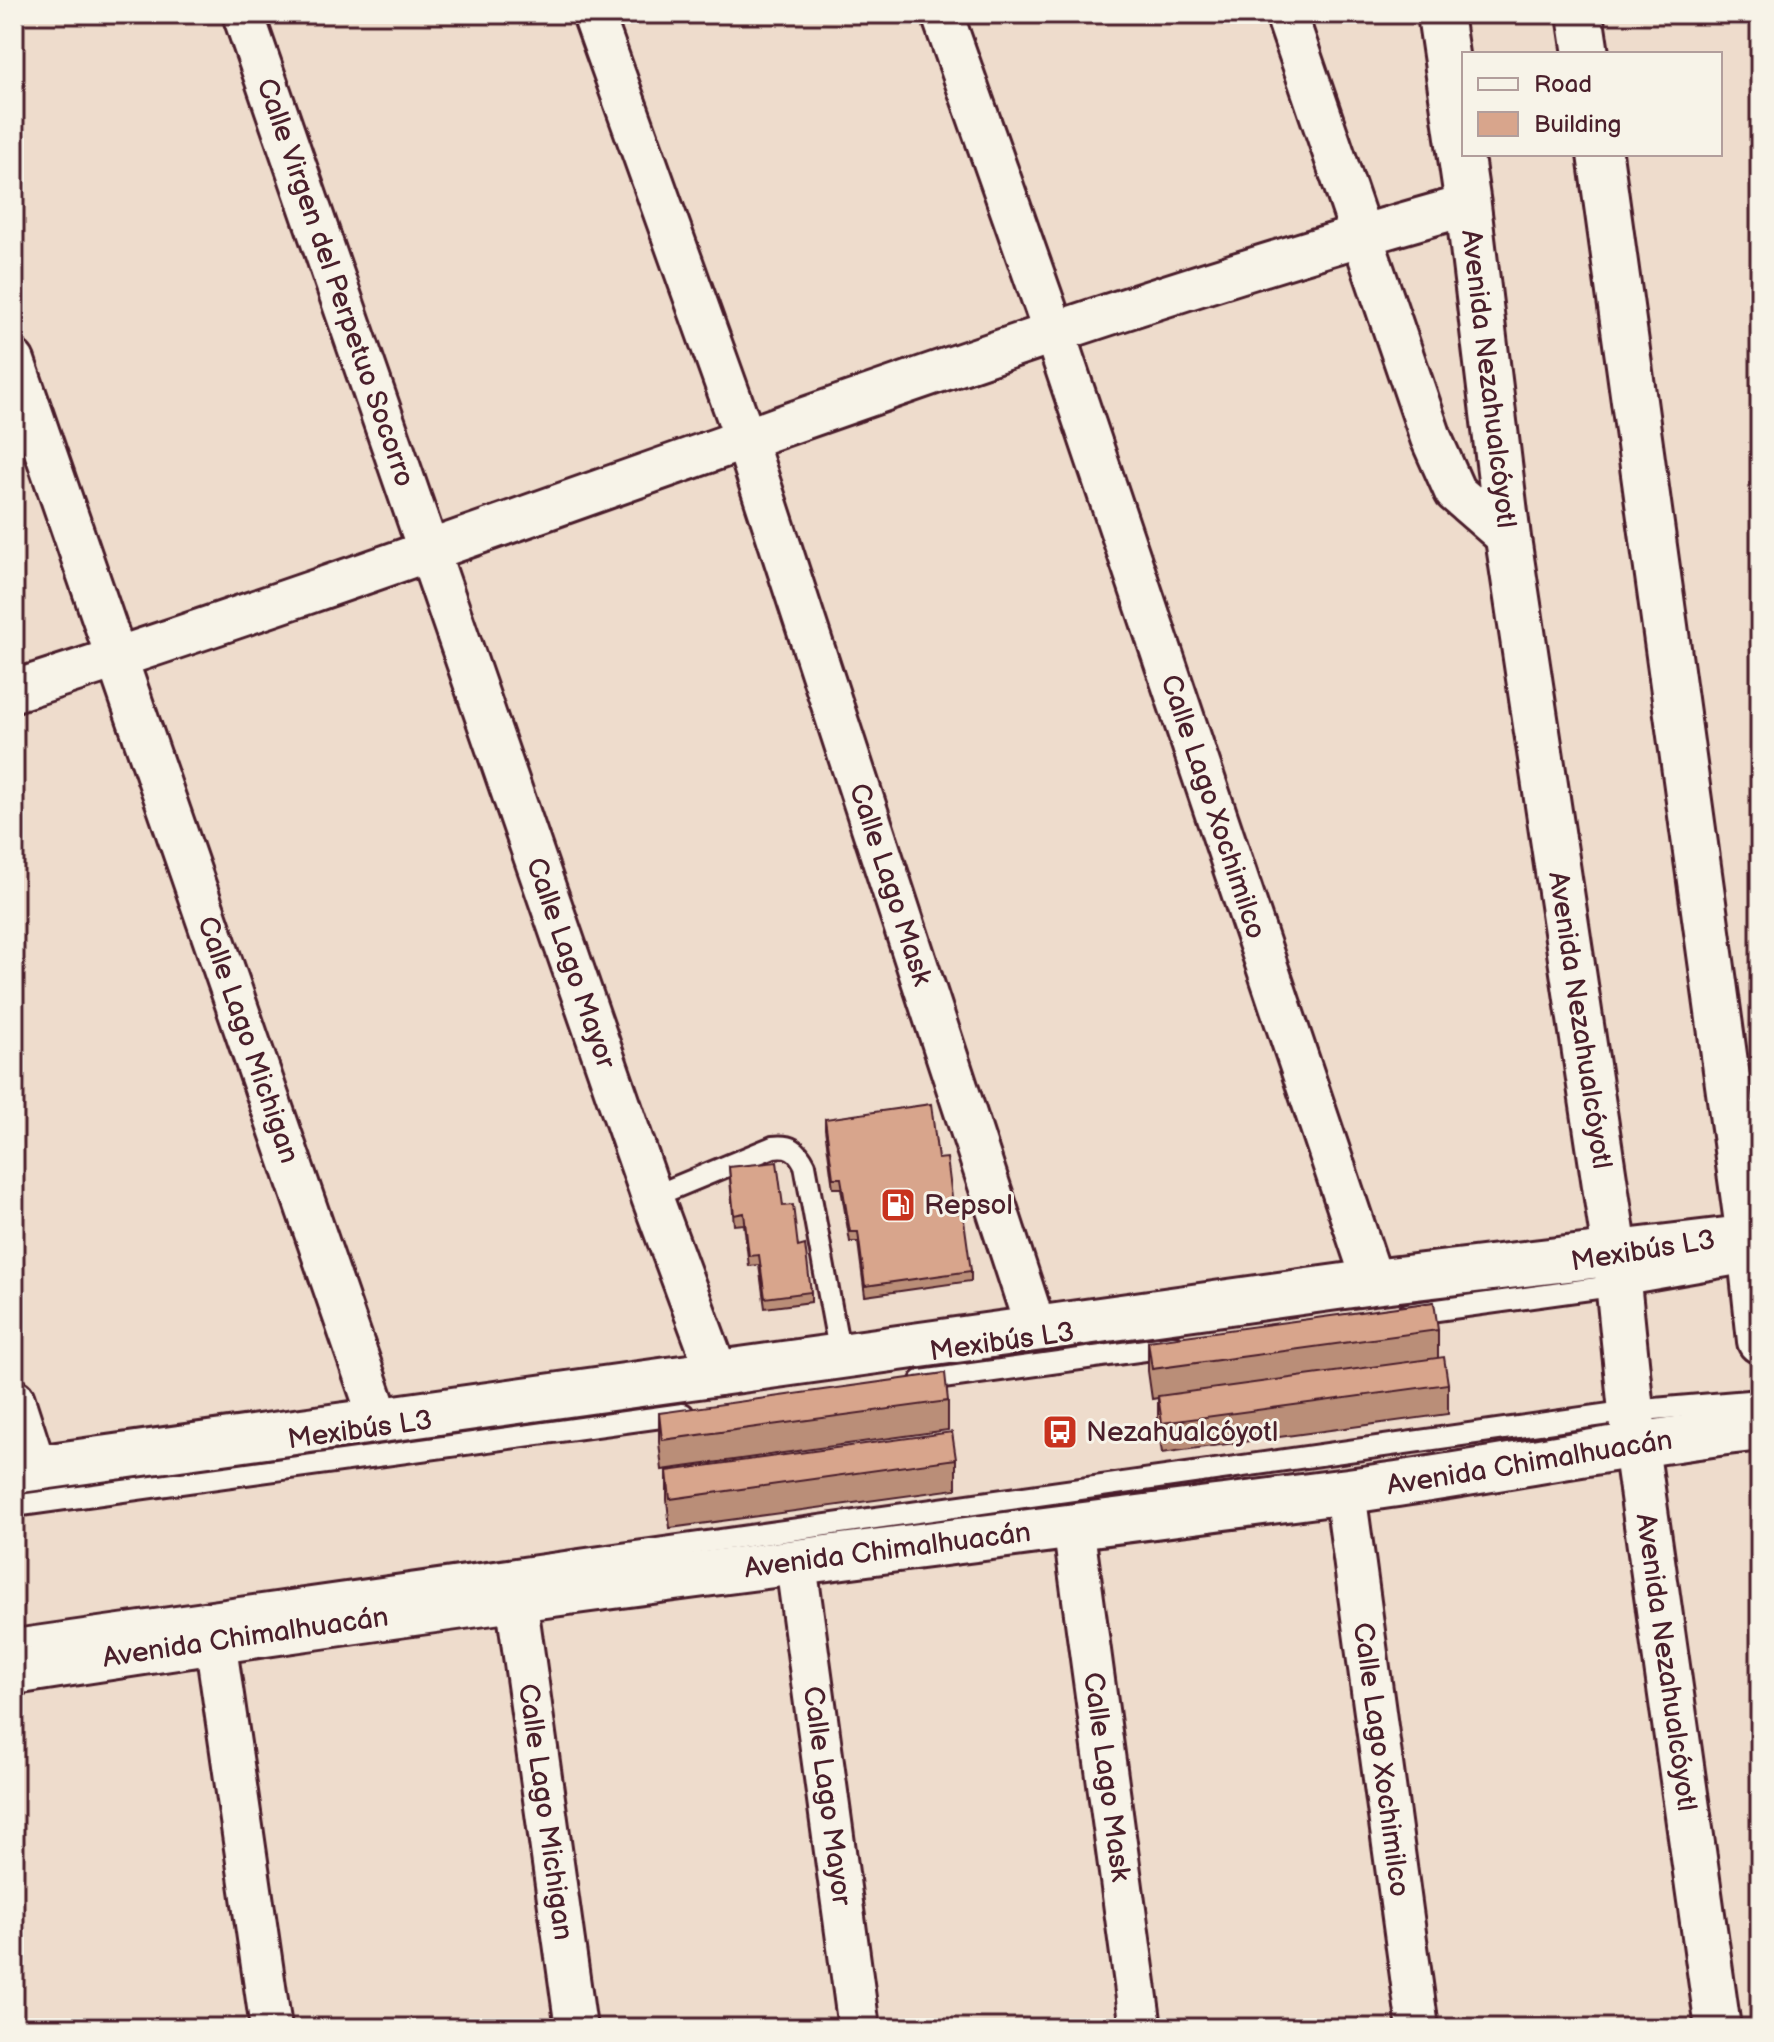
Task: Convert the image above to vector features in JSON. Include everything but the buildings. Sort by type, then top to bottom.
[{"type":"main road","name":"Avenida Nezahualcóyotl","points":[[1440,14],[1468,205],[1508,538],[1617,1269],[1634,1427],[1718,2028]]},
{"type":"main road","points":[[1580,14],[1586,52]]},
{"type":"main road","points":[[1600,156],[1755,1249],[1760,1341]]},
{"type":"main road","points":[[25,1470],[380,1421],[712,1393],[840,1355],[1036,1329],[1378,1300],[1755,1249]]},
{"type":"main road","name":"Avenida Chimalhuacán","points":[[14,1672],[516,1598],[1345,1492],[1634,1427],[1760,1428]]},
{"type":"street","name":"Calle Virgen del Perpetuo Socorro","points":[[243,14],[429,550]]},
{"type":"street","name":"Calle Lago Mask","points":[[593,14],[746,441],[1036,1329]]},
{"type":"street","name":"Calle Lago Xochimilco","points":[[942,14],[1054,332],[1378,1300]]},
{"type":"street","points":[[1286,14],[1431,438],[1455,492],[1508,538]]},
{"type":"street","points":[[14,691],[117,659],[1054,332],[1360,235],[1468,205]]},
{"type":"street","name":"Calle Lago Michigan","points":[[14,361],[380,1421]]},
{"type":"street","name":"Calle Lago Mayor","points":[[429,550],[652,1197],[712,1393]]},
{"type":"street","points":[[14,1400],[25,1470]]},
{"type":"street","name":"Calle Lago Xochimilco","points":[[1345,1492],[1418,2028]]},
{"type":"street","name":"Calle Lago Mask","points":[[1073,1525],[1141,2028]]},
{"type":"street","name":"Calle Lago Mayor","points":[[796,1564],[859,2028]]},
{"type":"street","name":"Calle Lago Michigan","points":[[516,1598],[576,2028]]},
{"type":"street","points":[[215,1640],[271,2028]]},
{"type":"lane","points":[[652,1197],[773,1147],[787,1146],[799,1153],[805,1165],[840,1355]]},
{"type":"lane","name":"Mexibús L3","points":[[895,1385],[1194,1343]]},
{"type":"lane","name":"Mexibús L3","points":[[14,1506],[712,1393]]},
{"type":"lane","points":[[14,1640],[1634,1427],[1760,1400]]},
{"type":"place","name":"Repsol","points":[[898,1205]]},
{"type":"place","name":"Nezahualcóyotl","points":[[1060,1432]]}]
